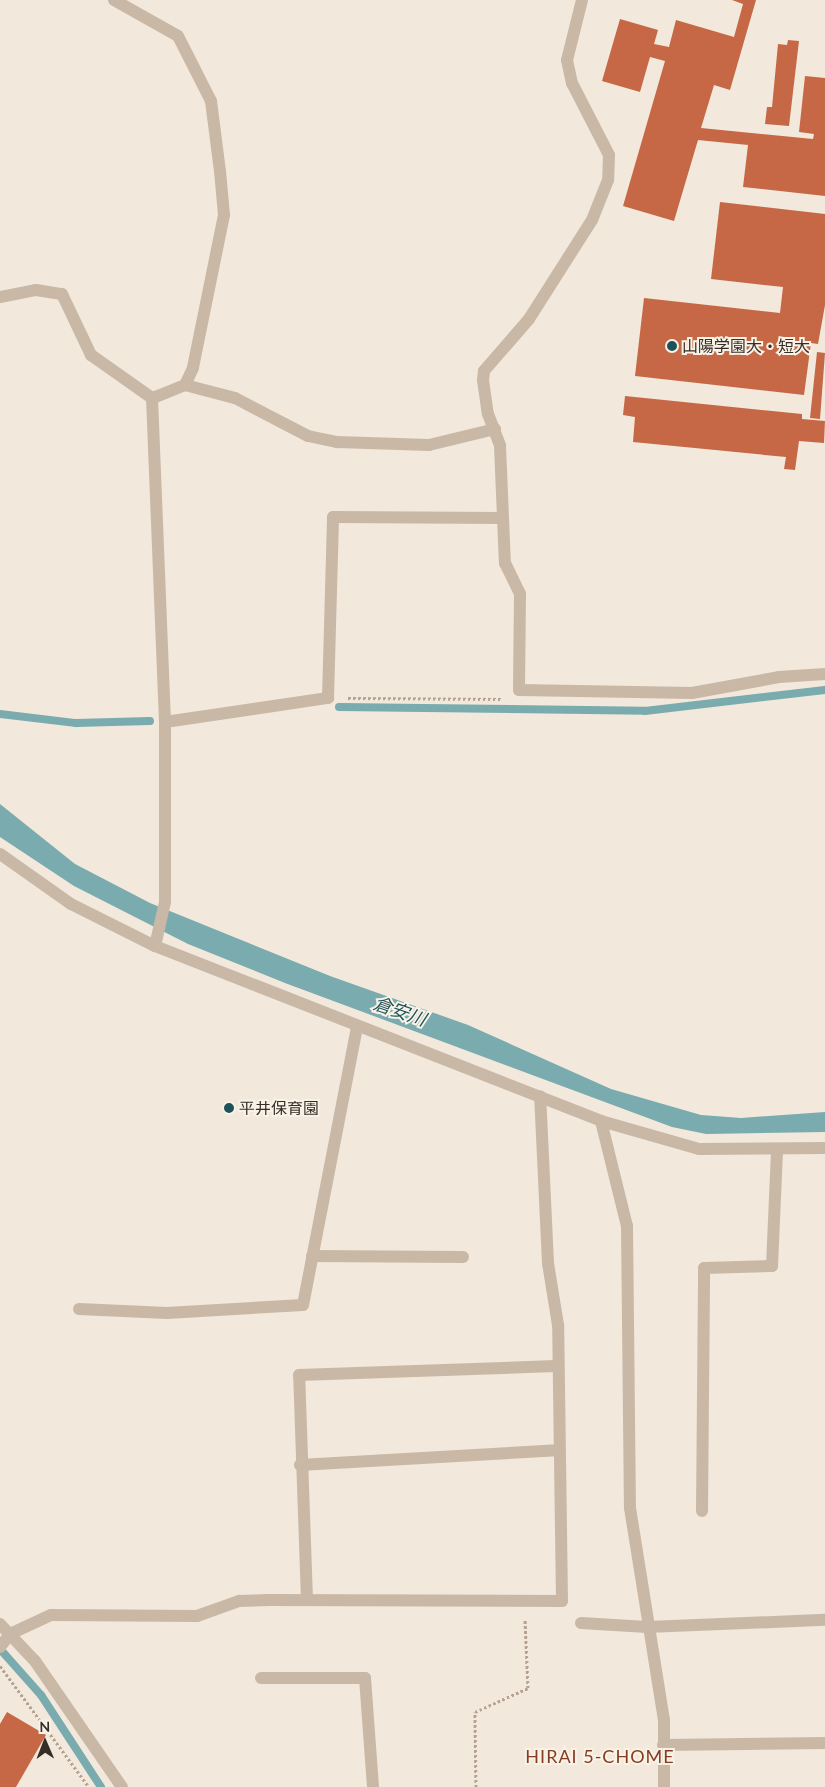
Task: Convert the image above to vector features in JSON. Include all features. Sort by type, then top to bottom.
[{"type":"street","points":[[114,0],[178,36],[211,101],[224,215],[193,368],[186,385]]},
{"type":"street","points":[[582,0],[567,60],[572,83],[610,155],[611,167],[592,220],[529,319],[484,371],[488,414],[500,446],[505,563],[520,594],[519,690],[692,693],[779,677],[825,674]]},
{"type":"street","points":[[0,297],[36,290],[62,294],[91,355],[152,398]]},
{"type":"street","points":[[152,398],[186,385],[235,398],[308,436],[337,442],[429,445],[494,429]]},
{"type":"street","points":[[152,398],[165,722],[165,902],[157,940]]},
{"type":"street","points":[[165,722],[328,698],[333,517],[502,518]]},
{"type":"street","points":[[0,854],[71,904],[357,1028],[540,1096],[601,1121],[699,1149],[778,1151],[825,1148]]},
{"type":"street","points":[[78,1309],[167,1314],[303,1305],[357,1028]]},
{"type":"street","points":[[4,1641],[51,1615],[197,1616],[239,1602],[307,1600],[562,1601],[557,1450],[556,1366],[558,1325],[548,1263],[540,1096]]},
{"type":"street","points":[[601,1121],[627,1226],[630,1508],[647,1627],[664,1722],[664,1787]]},
{"type":"street","points":[[702,1511],[704,1268],[772,1266],[778,1151]]},
{"type":"street","points":[[312,1256],[463,1257]]},
{"type":"street","points":[[307,1600],[300,1465],[299,1375],[556,1366]]},
{"type":"street","points":[[300,1465],[557,1450]]},
{"type":"street","points":[[581,1623],[647,1627],[825,1620]]},
{"type":"street","points":[[0,1624],[4,1641],[35,1661],[122,1787]]},
{"type":"street","points":[[261,1678],[365,1678],[373,1787]]},
{"type":"street","points":[[663,1745],[825,1743]]},
{"type":"path","points":[[328,698],[502,699],[519,690]]},
{"type":"path","points":[[476,1787],[475,1712],[528,1688],[524,1601]]},
{"type":"path","points":[[0,1666],[89,1787]]},
{"type":"water","name":"倉安川","points":[[0,804],[75,864],[150,903],[330,976],[468,1025],[611,1089],[701,1115],[741,1118],[825,1112],[825,1132],[706,1134],[672,1127],[285,983],[188,944],[74,886],[0,837]]},
{"type":"building","points":[[732,0],[756,0],[730,90],[714,85],[701,128],[813,139],[814,134],[799,132],[805,76],[825,78],[825,196],[743,187],[748,145],[698,140],[674,221],[623,206],[665,61],[650,57],[640,92],[602,81],[620,19],[658,30],[654,44],[669,47],[676,20],[734,37],[743,4]]},
{"type":"building","points":[[788,40],[799,41],[789,126],[765,124],[767,107],[772,107],[778,44],[787,45]]},
{"type":"building","points":[[720,202],[825,214],[825,305],[818,344],[811,343],[804,395],[635,376],[644,298],[780,313],[783,287],[711,279]]},
{"type":"building","points":[[817,352],[825,353],[820,419],[810,418]]},
{"type":"building","points":[[625,396],[802,414],[802,419],[825,421],[824,443],[799,441],[795,470],[784,469],[786,457],[633,442],[635,417],[623,415]]},
{"type":"building","points":[[7,1712],[46,1735],[16,1787],[0,1787],[0,1724]]},
{"type":"waterway","points":[[339,707],[645,711],[825,690]]},
{"type":"waterway","points":[[0,714],[76,723],[150,721]]},
{"type":"waterway","points":[[0,1649],[41,1695],[101,1787]]},
{"type":"place","name":"山陽学園大・短大","points":[[672,346]]},
{"type":"place","name":"平井保育園","points":[[229,1108]]},
{"type":"district","name":"HIRAI 5-CHOME","points":[[600,1756]]}]
